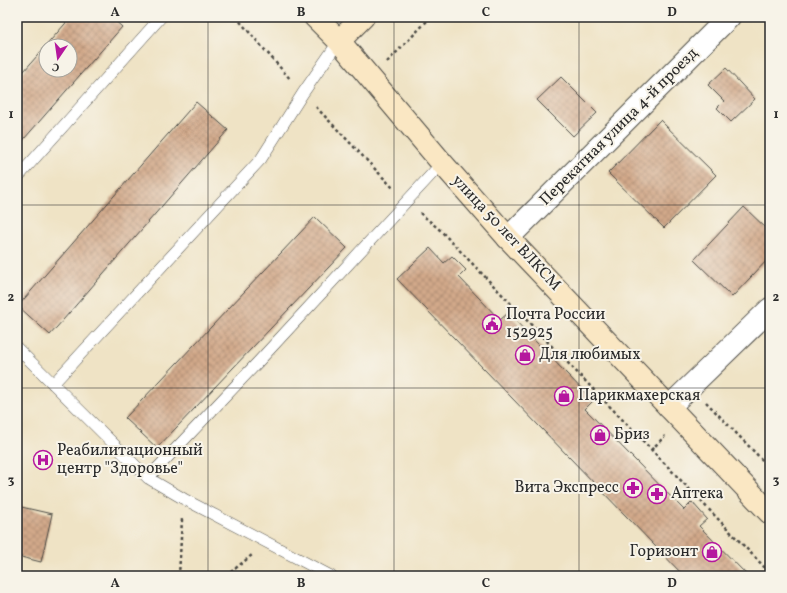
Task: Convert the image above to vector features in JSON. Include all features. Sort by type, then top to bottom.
[{"type":"main road","name":"улица 50 лет ВЛКСМ","points":[[315,17],[339,41],[442,163],[508,238],[770,513]]},
{"type":"main road","points":[[339,41],[363,17]]},
{"type":"street","name":"Перекатная улица 4-й проезд","points":[[508,238],[730,17]]},
{"type":"street","points":[[669,407],[770,309]]},
{"type":"lane","points":[[17,178],[161,17]]},
{"type":"lane","points":[[53,384],[261,159],[303,93],[339,41]]},
{"type":"lane","points":[[148,478],[442,163]]},
{"type":"lane","points":[[17,348],[148,478],[184,500],[331,576]]},
{"type":"path","points":[[236,17],[303,93],[407,202],[440,230],[770,573]]},
{"type":"path","points":[[371,78],[431,17]]},
{"type":"path","points":[[179,576],[184,500]]},
{"type":"path","points":[[226,576],[267,543]]},
{"type":"building","points":[[71,17],[111,17],[122,27],[78,77],[78,38],[53,38]]},
{"type":"building","points":[[38,55],[38,78],[77,78],[17,147],[17,79]]},
{"type":"building","points":[[726,68],[755,99],[731,122],[717,108],[724,101],[708,85]]},
{"type":"building","points":[[561,77],[597,113],[573,136],[537,100]]},
{"type":"building","points":[[196,102],[228,130],[50,335],[18,306]]},
{"type":"building","points":[[660,120],[716,175],[664,228],[608,173]]},
{"type":"building","points":[[744,207],[770,232],[770,257],[732,297],[694,260]]},
{"type":"building","points":[[315,217],[347,248],[157,448],[125,418]]},
{"type":"building","points":[[430,248],[444,263],[452,256],[466,270],[459,277],[500,320],[508,313],[593,401],[585,409],[684,510],[692,502],[707,519],[699,526],[748,576],[684,576],[397,279]]},
{"type":"building","points":[[17,506],[52,514],[41,562],[17,556]]},
{"type":"place","name":"Почта России 152925","points":[[492,324]]},
{"type":"place","name":"Для любимых","points":[[525,355]]},
{"type":"place","name":"Парикмахерская","points":[[564,396]]},
{"type":"place","name":"Бриз","points":[[600,435]]},
{"type":"place","name":"Реабилитационный центр \"Здоровье\"","points":[[43,460]]},
{"type":"place","name":"Вита Экспресс","points":[[633,488]]},
{"type":"place","name":"Аптека","points":[[657,494]]},
{"type":"place","name":"Горизонт","points":[[712,552]]}]
